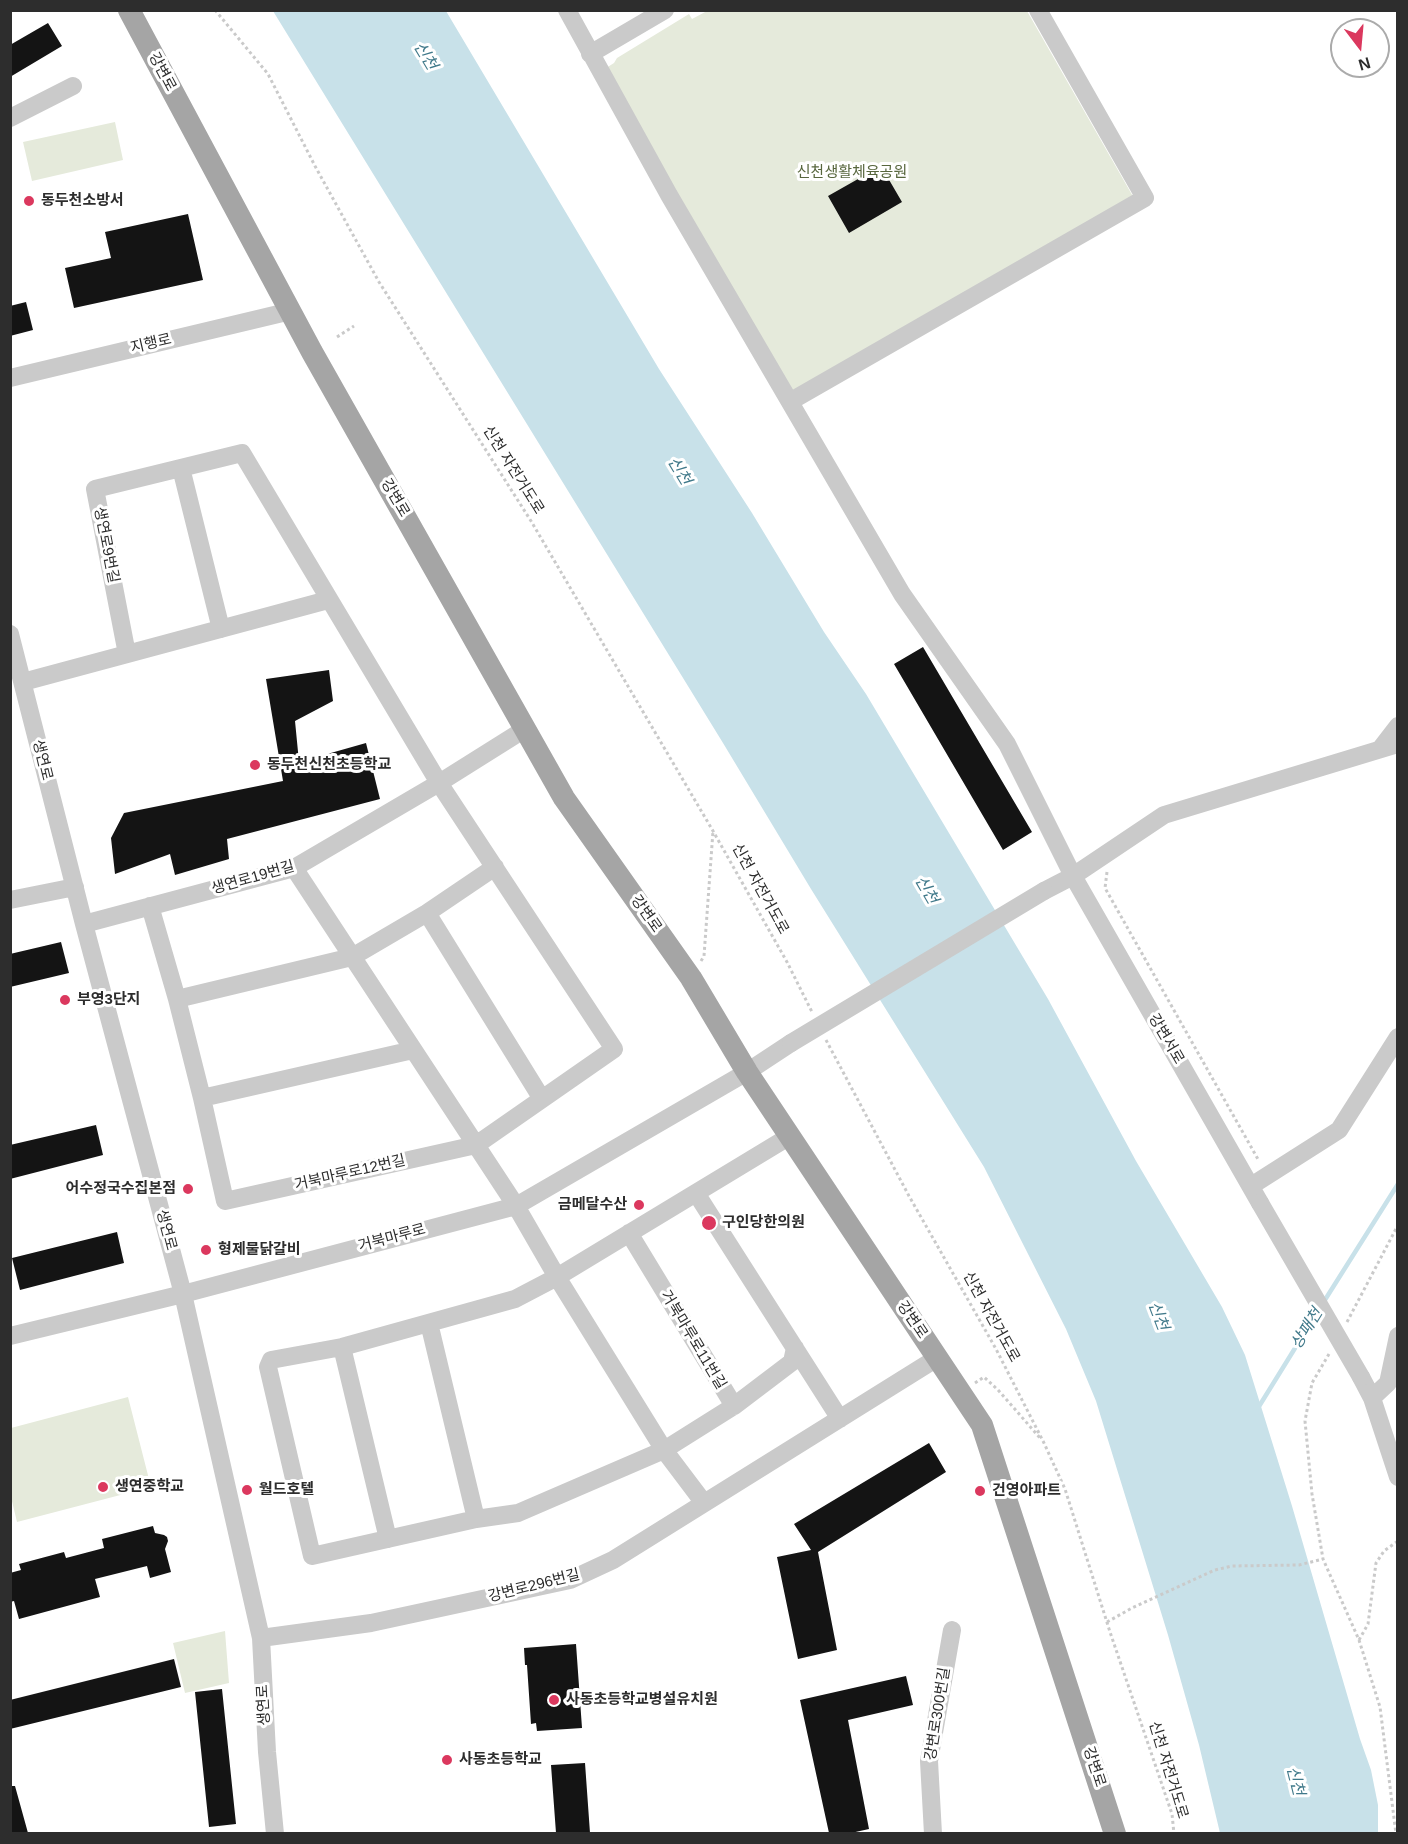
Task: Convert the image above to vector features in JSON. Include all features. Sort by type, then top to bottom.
[{"type":"main road","name":"강변로","points":[[129,10],[318,362],[564,798],[691,978],[747,1072],[982,1425],[1115,1833]]},
{"type":"street","name":"강변서로","points":[[567,10],[669,195],[902,594],[1007,744],[1073,876],[1372,1398]]},
{"type":"street","points":[[590,54],[665,10]]},
{"type":"street","points":[[791,401],[1145,198],[1038,10]]},
{"type":"street","points":[[10,118],[74,86]]},
{"type":"street","name":"지행로","points":[[10,378],[291,311]]},
{"type":"street","name":"생연로9번길","points":[[127,654],[95,489],[242,453],[328,600],[440,783]]},
{"type":"street","points":[[181,468],[221,629]]},
{"type":"street","points":[[23,682],[328,600]]},
{"type":"street","name":"생연로","points":[[10,634],[84,924],[183,1293],[261,1638],[267,1752],[275,1833]]},
{"type":"street","points":[[1390,746],[1398,726]]},
{"type":"street","name":"생연로19번길","points":[[84,924],[294,868],[440,783],[525,729]]},
{"type":"street","name":"거북마루로","points":[[10,1336],[516,1206],[747,1072],[791,1043],[1044,891],[1073,876],[1164,815],[1390,746]]},
{"type":"street","points":[[177,999],[352,957],[427,913],[495,867],[440,783]]},
{"type":"street","name":"거북마루로12번길","points":[[202,1098],[225,1201],[476,1145],[614,1050],[495,867]]},
{"type":"street","points":[[294,868],[516,1206],[556,1277],[664,1450],[704,1503]]},
{"type":"street","points":[[10,900],[75,887]]},
{"type":"street","points":[[150,906],[202,1098],[414,1050]]},
{"type":"street","points":[[427,913],[542,1099]]},
{"type":"street","points":[[1251,1186],[1339,1130],[1398,1037]]},
{"type":"street","points":[[429,1323],[476,1519],[312,1556],[268,1367],[271,1359],[342,1347],[515,1299],[556,1277],[790,1136]]},
{"type":"street","points":[[696,1193],[840,1419]]},
{"type":"street","name":"거북마루로11번길","points":[[476,1519],[518,1513],[664,1450],[734,1406],[629,1233]]},
{"type":"street","points":[[1398,1336],[1388,1383],[1372,1398],[1398,1477]]},
{"type":"street","points":[[342,1347],[388,1539]]},
{"type":"street","points":[[734,1406],[792,1362],[795,1348]]},
{"type":"street","name":"강변로296번길","points":[[261,1638],[371,1623],[570,1580],[613,1560],[937,1358]]},
{"type":"street","name":"강변로300번길","points":[[933,1833],[929,1761],[952,1630]]},
{"type":"path","name":"신천 자전거도로","points":[[215,10],[268,74],[315,166],[379,282],[531,521],[713,831],[787,962],[816,1020]]},
{"type":"path","points":[[337,337],[354,326]]},
{"type":"path","points":[[691,978],[705,956],[713,831]]},
{"type":"path","points":[[1107,869],[1106,888],[1268,1176]]},
{"type":"path","name":"신천 자전거도로","points":[[826,1039],[909,1196],[996,1349],[1065,1489],[1172,1814],[1174,1833]]},
{"type":"path","points":[[1345,1325],[1398,1225]]},
{"type":"path","points":[[1329,1354],[1312,1383],[1305,1420],[1312,1494],[1323,1559],[1359,1640],[1380,1707],[1396,1833]]},
{"type":"path","points":[[961,1393],[984,1377],[1044,1443]]},
{"type":"path","points":[[1359,1640],[1368,1624],[1376,1563],[1384,1551],[1398,1541]]},
{"type":"path","points":[[1107,1622],[1215,1570],[1232,1566],[1299,1565],[1323,1559]]},
{"type":"green space","name":"신천생활체육공원","points":[[707,11],[1027,11],[1135,200],[790,396],[603,70],[614,63],[617,58],[689,14],[692,19]]},
{"type":"green space","points":[[115,122],[123,160],[32,181],[23,142]]},
{"type":"green space","points":[[128,1397],[151,1487],[17,1522],[11,1497],[11,1428]]},
{"type":"green space","points":[[225,1631],[229,1683],[185,1693],[173,1643]]},
{"type":"water","name":"신천","points":[[273,11],[446,11],[659,369],[752,513],[824,632],[866,694],[1048,999],[1136,1161],[1222,1307],[1245,1355],[1371,1770],[1378,1805],[1378,1833],[1220,1833],[1199,1745],[1168,1635],[1096,1401],[1066,1329],[984,1167]]},
{"type":"building","points":[[48,23],[62,46],[10,77],[10,45]]},
{"type":"building","points":[[881,166],[902,202],[849,233],[828,196]]},
{"type":"building","name":"동두천소방서","points":[[188,214],[203,280],[74,308],[65,268],[111,258],[105,232]]},
{"type":"building","points":[[26,302],[33,330],[10,336],[10,306]]},
{"type":"building","points":[[923,647],[1032,832],[1003,850],[894,664]]},
{"type":"building","points":[[329,670],[333,701],[295,721],[299,762],[366,743],[380,799],[227,839],[229,859],[175,875],[170,854],[115,874],[111,838],[124,813],[283,781],[266,679]]},
{"type":"building","points":[[61,942],[69,973],[10,987],[10,954]]},
{"type":"building","points":[[96,1125],[103,1155],[10,1179],[10,1145]]},
{"type":"building","points":[[117,1232],[124,1263],[20,1290],[12,1258]]},
{"type":"building","points":[[929,1443],[946,1472],[818,1552],[837,1650],[798,1659],[777,1557],[811,1550],[794,1524]]},
{"type":"building","points":[[153,1526],[155,1533],[167,1537],[165,1549],[171,1572],[150,1578],[147,1566],[95,1579],[100,1597],[19,1619],[14,1601],[10,1602],[10,1573],[21,1570],[19,1564],[64,1552],[66,1558],[104,1548],[102,1539]]},
{"type":"building","name":"사동초등학교병설유치원","points":[[576,1644],[582,1728],[537,1731],[536,1723],[531,1724],[524,1648]]},
{"type":"building","points":[[174,1659],[181,1687],[10,1729],[10,1700]]},
{"type":"building","points":[[906,1676],[913,1705],[848,1720],[869,1829],[851,1833],[829,1833],[800,1700]]},
{"type":"building","points":[[222,1689],[236,1824],[209,1827],[195,1692]]},
{"type":"building","points":[[585,1763],[590,1833],[556,1833],[551,1765]]},
{"type":"building","points":[[10,1786],[15,1786],[28,1833],[10,1833]]},
{"type":"waterway","name":"상패천","points":[[1323,1303],[1398,1184]]},
{"type":"waterway","name":"상패천","points":[[1258,1408],[1318,1311]]},
{"type":"place","name":"동두천소방서","points":[[29,201]]},
{"type":"place","name":"동두천신천초등학교","points":[[255,765]]},
{"type":"place","name":"부영3단지","points":[[65,1000]]},
{"type":"place","name":"어수정국수집본점","points":[[188,1189]]},
{"type":"place","name":"금메달수산","points":[[639,1205]]},
{"type":"place","name":"구인당한의원","points":[[709,1223]]},
{"type":"place","name":"형제물닭갈비","points":[[206,1250]]},
{"type":"place","name":"생연중학교","points":[[103,1487]]},
{"type":"place","name":"월드호텔","points":[[247,1490]]},
{"type":"place","name":"건영아파트","points":[[980,1491]]},
{"type":"place","name":"사동초등학교병설유치원","points":[[554,1700]]},
{"type":"place","name":"사동초등학교","points":[[447,1760]]}]
